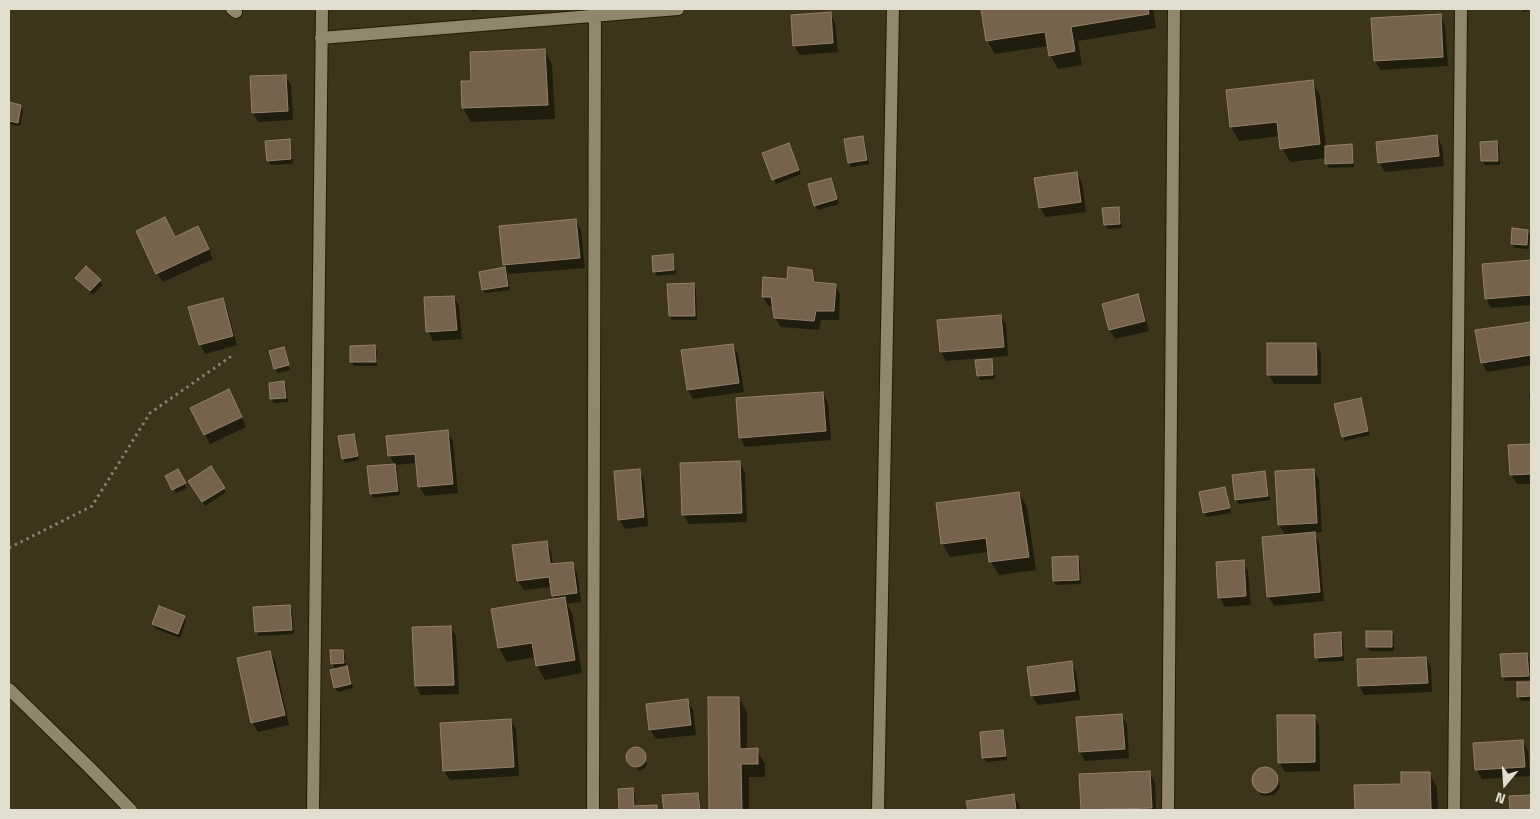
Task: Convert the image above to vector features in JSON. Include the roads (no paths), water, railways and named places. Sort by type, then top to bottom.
[{"type":"street","points":[[314,810],[322,9]]},
{"type":"street","points":[[321,38],[595,13],[678,9]]},
{"type":"street","points":[[878,810],[893,9]]},
{"type":"street","points":[[1168,810],[1174,9]]},
{"type":"street","points":[[1454,810],[1462,9]]},
{"type":"street","points":[[593,810],[595,13]]},
{"type":"street","points":[[9,689],[131,810]]}]
